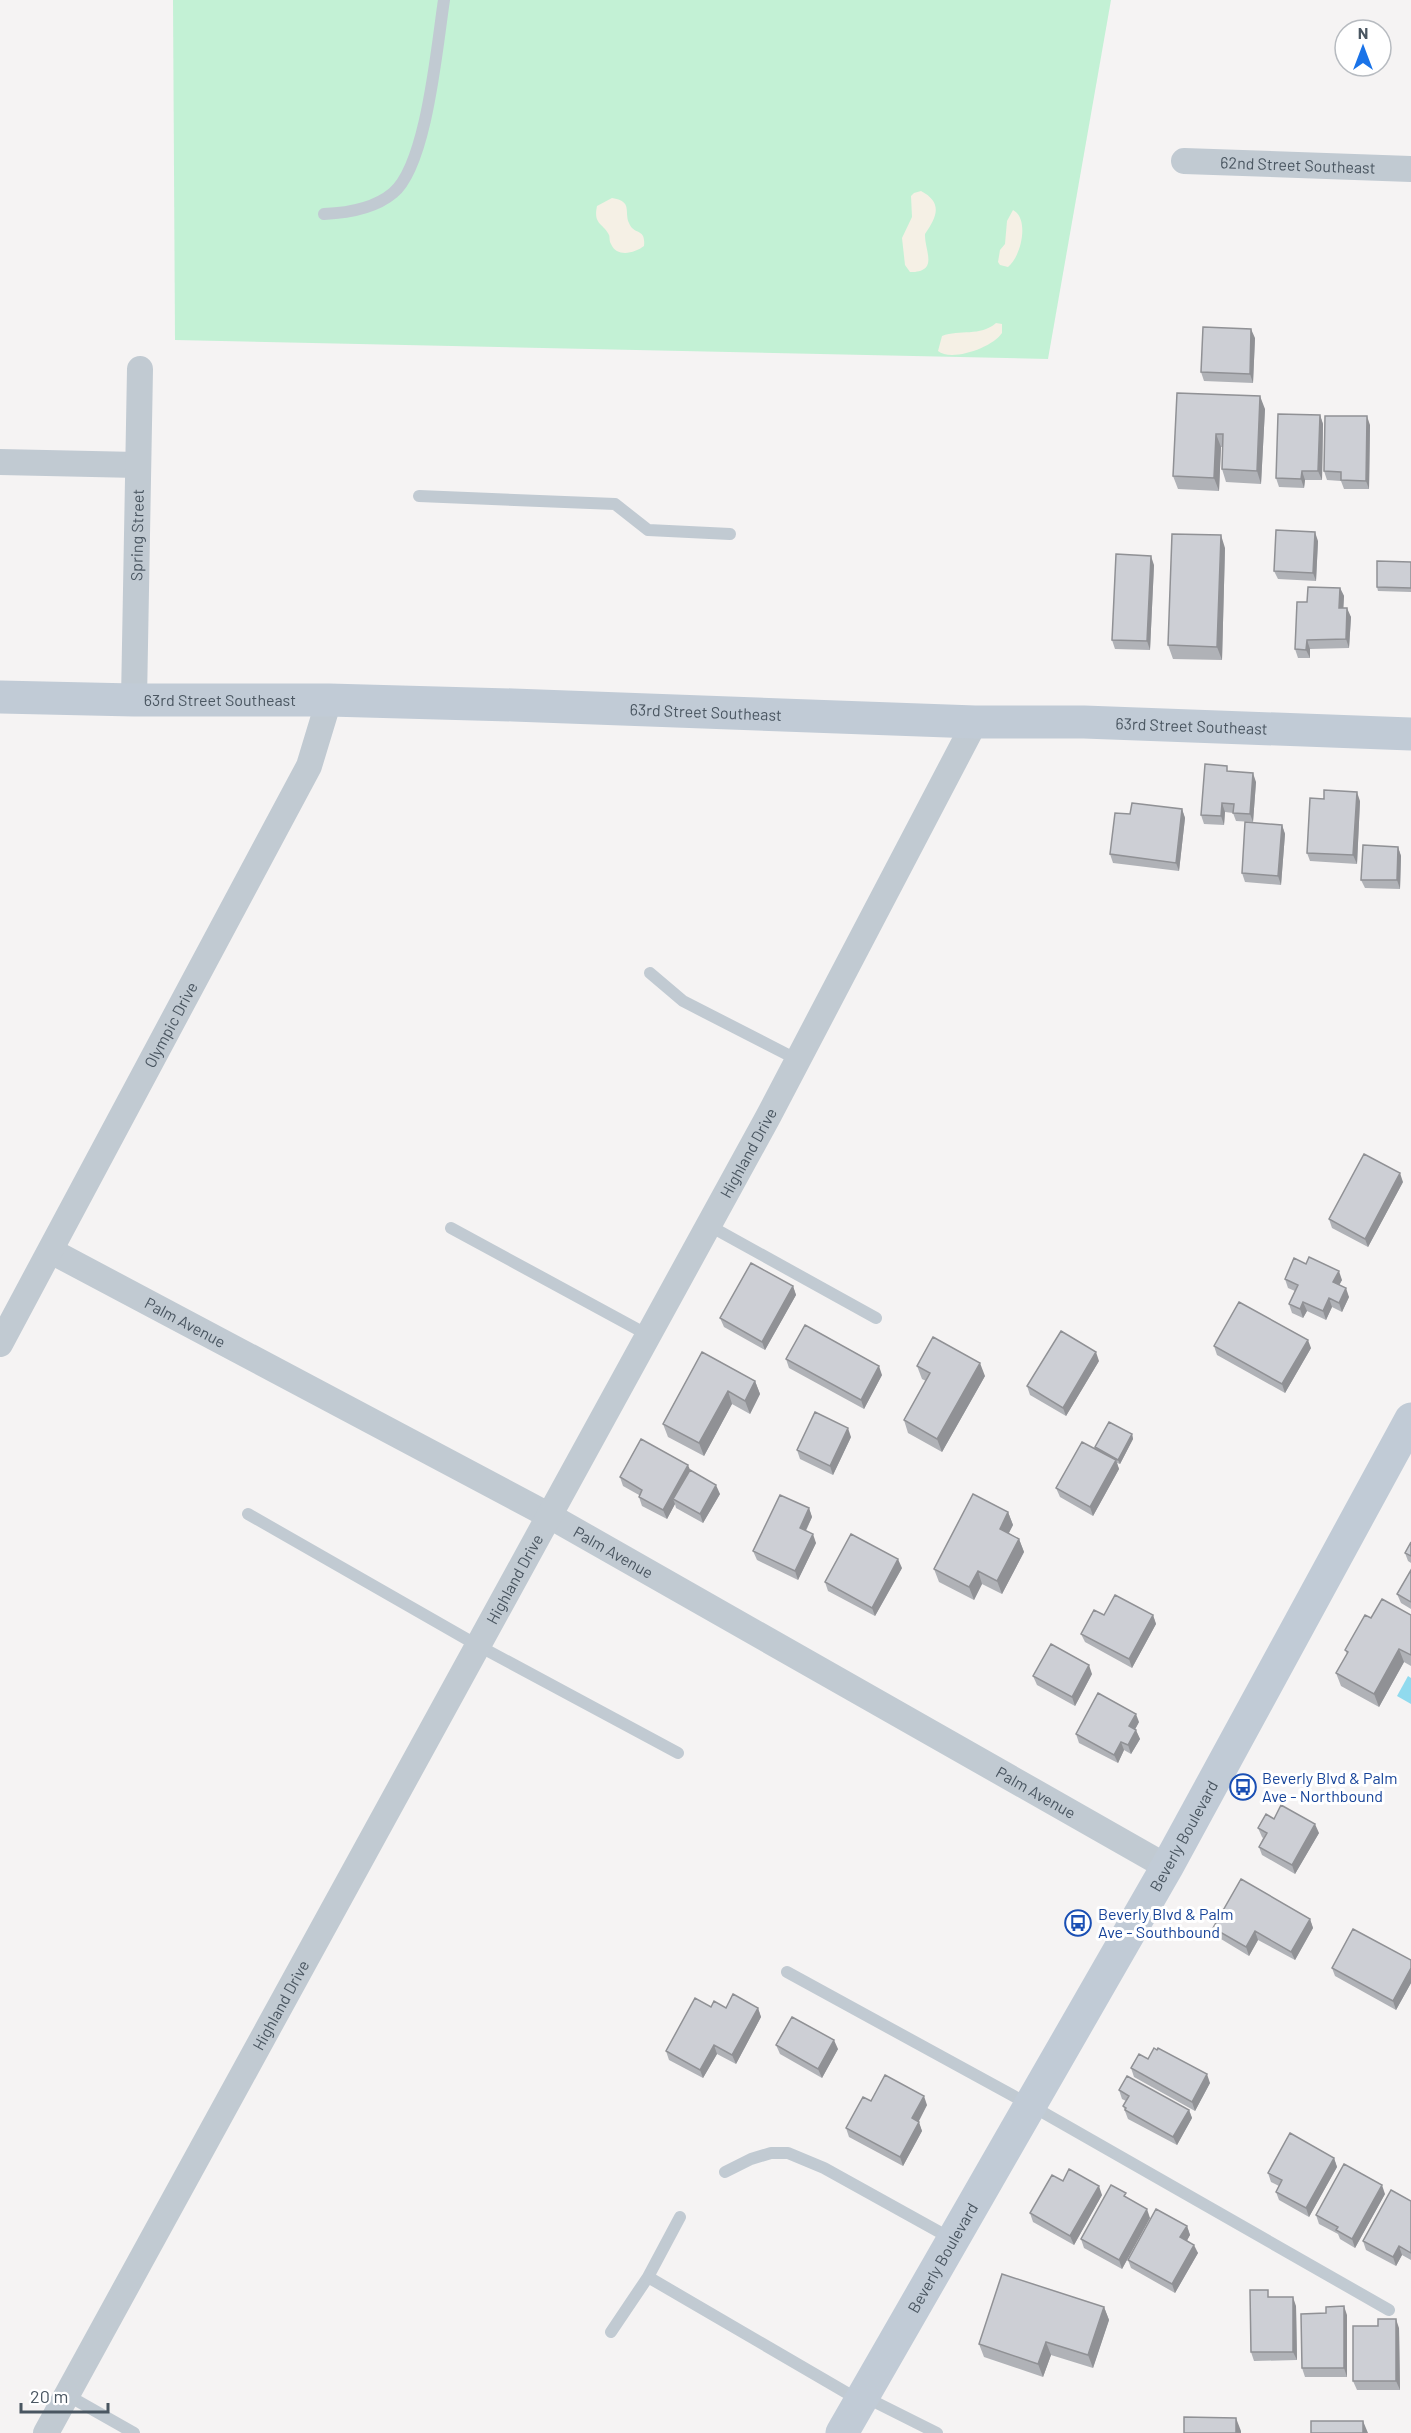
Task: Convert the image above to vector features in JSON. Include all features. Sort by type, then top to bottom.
[{"type":"street","name":"62nd Street Southeast","points":[[1184,161],[1411,169]]},
{"type":"street","name":"Spring Street","points":[[134,700],[140,369]]},
{"type":"street","points":[[0,462],[138,465]]},
{"type":"street","name":"63rd Street Southeast","points":[[0,697],[329,700],[858,716],[975,722],[1095,722],[1411,734]]},
{"type":"street","name":"Olympic Drive","points":[[0,1344],[309,766],[329,700]]},
{"type":"street","name":"Highland Drive","points":[[46,2433],[798,1060],[975,722]]},
{"type":"street","name":"Palm Avenue","points":[[51,1251],[548,1515],[1167,1867]]},
{"type":"street","name":"Beverly Boulevard","points":[[842,2433],[1167,1867],[1411,1419]]},
{"type":"lane","points":[[324,214],[345,213],[372,205],[394,193],[411,168],[428,105],[444,0]]},
{"type":"lane","points":[[419,496],[615,504],[648,530],[730,534]]},
{"type":"lane","points":[[650,973],[683,1001],[798,1060]]},
{"type":"lane","points":[[708,1225],[876,1318]]},
{"type":"lane","points":[[451,1228],[648,1335]]},
{"type":"lane","points":[[248,1514],[477,1645],[678,1753]]},
{"type":"lane","points":[[787,1972],[1030,2104],[1389,2310]]},
{"type":"lane","points":[[725,2172],[751,2159],[771,2153],[788,2153],[824,2168],[882,2202],[953,2239]]},
{"type":"lane","points":[[610,2332],[648,2277],[680,2217]]},
{"type":"lane","points":[[648,2277],[862,2398],[937,2433]]},
{"type":"lane","points":[[67,2395],[134,2433]]},
{"type":"green space","points":[[173,0],[1111,0],[1048,359],[175,340]]},
{"type":"sand","points":[[921,191],[933,201],[936,211],[925,234],[928,264],[919,271],[910,272],[905,265],[902,238],[912,217],[911,196]]},
{"type":"sand","points":[[612,198],[619,199],[625,204],[631,227],[643,236],[644,246],[622,253],[611,244],[607,231],[597,220],[596,212],[597,206]]},
{"type":"sand","points":[[1013,210],[1021,221],[1022,238],[1017,255],[1008,267],[998,262],[1000,250],[1005,244],[1007,221]]},
{"type":"sand","points":[[996,323],[1002,324],[1002,333],[990,344],[961,354],[944,354],[938,351],[942,336],[983,330]]},
{"type":"water","points":[[1408,1676],[1411,1678],[1411,1704],[1397,1696]]},
{"type":"building","points":[[1203,327],[1251,329],[1250,374],[1201,372]]},
{"type":"building","points":[[1177,393],[1260,396],[1257,471],[1222,469],[1223,434],[1216,434],[1214,478],[1173,476]]},
{"type":"building","points":[[1278,414],[1320,415],[1318,471],[1302,471],[1301,479],[1276,478]]},
{"type":"building","points":[[1325,416],[1367,416],[1366,481],[1341,480],[1341,472],[1324,471]]},
{"type":"building","points":[[1276,530],[1315,532],[1313,573],[1274,571]]},
{"type":"building","points":[[1172,534],[1221,535],[1217,647],[1168,645]]},
{"type":"building","points":[[1116,554],[1151,556],[1147,641],[1112,640]]},
{"type":"building","points":[[1377,561],[1411,562],[1411,588],[1377,587]]},
{"type":"building","points":[[1308,587],[1340,588],[1339,608],[1347,608],[1346,639],[1307,640],[1306,650],[1295,649],[1297,602],[1307,602]]},
{"type":"building","points":[[1205,764],[1227,766],[1227,771],[1253,773],[1250,814],[1233,813],[1234,804],[1222,803],[1221,816],[1201,815]]},
{"type":"building","points":[[1324,790],[1357,792],[1353,855],[1307,853],[1310,798],[1324,799]]},
{"type":"building","points":[[1132,803],[1182,809],[1176,863],[1110,854],[1115,813],[1130,814]]},
{"type":"building","points":[[1245,822],[1282,825],[1278,876],[1242,873]]},
{"type":"building","points":[[1363,845],[1398,847],[1397,880],[1361,880]]},
{"type":"building","points":[[1364,1154],[1400,1173],[1365,1239],[1329,1219]]},
{"type":"building","points":[[1309,1257],[1339,1271],[1333,1282],[1346,1288],[1339,1303],[1329,1298],[1323,1311],[1303,1302],[1300,1309],[1289,1304],[1298,1285],[1285,1279],[1294,1258],[1306,1264]]},
{"type":"building","points":[[751,1263],[793,1286],[762,1342],[720,1318]]},
{"type":"building","points":[[1239,1302],[1308,1340],[1282,1384],[1214,1346]]},
{"type":"building","points":[[805,1325],[879,1366],[861,1400],[786,1359]]},
{"type":"building","points":[[1061,1331],[1096,1352],[1063,1408],[1027,1386]]},
{"type":"building","points":[[933,1337],[980,1363],[937,1439],[904,1420],[930,1373],[917,1366]]},
{"type":"building","points":[[702,1352],[755,1381],[745,1401],[728,1391],[699,1443],[663,1424]]},
{"type":"building","points":[[815,1412],[848,1428],[830,1466],[797,1450]]},
{"type":"building","points":[[1109,1422],[1132,1434],[1118,1460],[1095,1447]]},
{"type":"building","points":[[641,1439],[688,1465],[663,1510],[639,1497],[642,1490],[620,1477]]},
{"type":"building","points":[[1082,1442],[1116,1460],[1090,1507],[1056,1488]]},
{"type":"building","points":[[690,1470],[716,1485],[700,1514],[673,1499]]},
{"type":"building","points":[[973,1494],[1008,1512],[1000,1529],[1019,1539],[997,1581],[978,1571],[969,1587],[934,1569]]},
{"type":"building","points":[[780,1495],[809,1508],[800,1528],[813,1534],[795,1571],[753,1551]]},
{"type":"building","points":[[851,1534],[898,1559],[872,1608],[825,1582]]},
{"type":"building","points":[[1411,1542],[1411,1556],[1405,1553]]},
{"type":"building","points":[[1411,1570],[1411,1602],[1397,1594]]},
{"type":"building","points":[[1115,1595],[1153,1615],[1129,1659],[1081,1634],[1094,1610],[1104,1615]]},
{"type":"building","points":[[1382,1599],[1411,1615],[1411,1655],[1399,1649],[1374,1694],[1336,1673],[1348,1652],[1345,1650],[1365,1615],[1371,1618]]},
{"type":"building","points":[[1051,1644],[1089,1665],[1072,1697],[1033,1676]]},
{"type":"building","points":[[1098,1693],[1136,1714],[1129,1726],[1136,1730],[1128,1745],[1121,1742],[1114,1755],[1076,1734]]},
{"type":"building","points":[[1281,1805],[1315,1824],[1292,1865],[1259,1847],[1267,1833],[1258,1828],[1266,1814],[1274,1819]]},
{"type":"building","points":[[1241,1879],[1310,1919],[1291,1952],[1255,1931],[1246,1947],[1213,1928]]},
{"type":"building","points":[[1353,1929],[1411,1960],[1411,1968],[1393,2001],[1332,1968]]},
{"type":"building","points":[[733,1994],[758,2008],[732,2055],[714,2045],[700,2070],[666,2051],[695,1998],[711,2007],[714,2001],[726,2008]]},
{"type":"building","points":[[792,2017],[834,2040],[818,2069],[776,2045]]},
{"type":"building","points":[[1154,2048],[1207,2074],[1192,2102],[1131,2068],[1139,2054],[1148,2059]]},
{"type":"building","points":[[885,2075],[924,2096],[912,2118],[919,2122],[900,2157],[846,2128],[863,2097],[871,2101]]},
{"type":"building","points":[[1127,2076],[1189,2110],[1173,2137],[1125,2110],[1123,2106],[1129,2096],[1119,2090]]},
{"type":"building","points":[[1290,2133],[1334,2158],[1306,2208],[1276,2192],[1282,2180],[1268,2173]]},
{"type":"building","points":[[1344,2164],[1382,2185],[1352,2239],[1336,2230],[1338,2227],[1316,2215]]},
{"type":"building","points":[[1069,2169],[1099,2186],[1070,2236],[1030,2213],[1052,2175],[1063,2181]]},
{"type":"building","points":[[1111,2185],[1126,2193],[1124,2196],[1147,2209],[1119,2260],[1081,2239]]},
{"type":"building","points":[[1391,2190],[1411,2201],[1411,2253],[1399,2246],[1393,2257],[1363,2241]]},
{"type":"building","points":[[1156,2209],[1187,2226],[1180,2237],[1194,2245],[1172,2284],[1128,2260]]},
{"type":"building","points":[[1002,2274],[1104,2307],[1088,2355],[1046,2342],[1038,2364],[979,2344]]},
{"type":"building","points":[[1250,2290],[1268,2290],[1268,2297],[1293,2297],[1293,2352],[1251,2352]]},
{"type":"building","points":[[1344,2306],[1344,2368],[1302,2368],[1301,2314],[1326,2313],[1326,2307]]},
{"type":"building","points":[[1378,2319],[1396,2319],[1396,2381],[1353,2381],[1353,2326],[1378,2326]]},
{"type":"building","points":[[1184,2417],[1236,2418],[1236,2433],[1184,2433]]},
{"type":"building","points":[[1311,2421],[1363,2421],[1363,2433],[1311,2433]]},
{"type":"place","name":"Beverly Blvd & Palm Ave - Northbound","points":[[1243,1787]]},
{"type":"place","name":"Beverly Blvd & Palm Ave - Southbound","points":[[1078,1923]]}]
